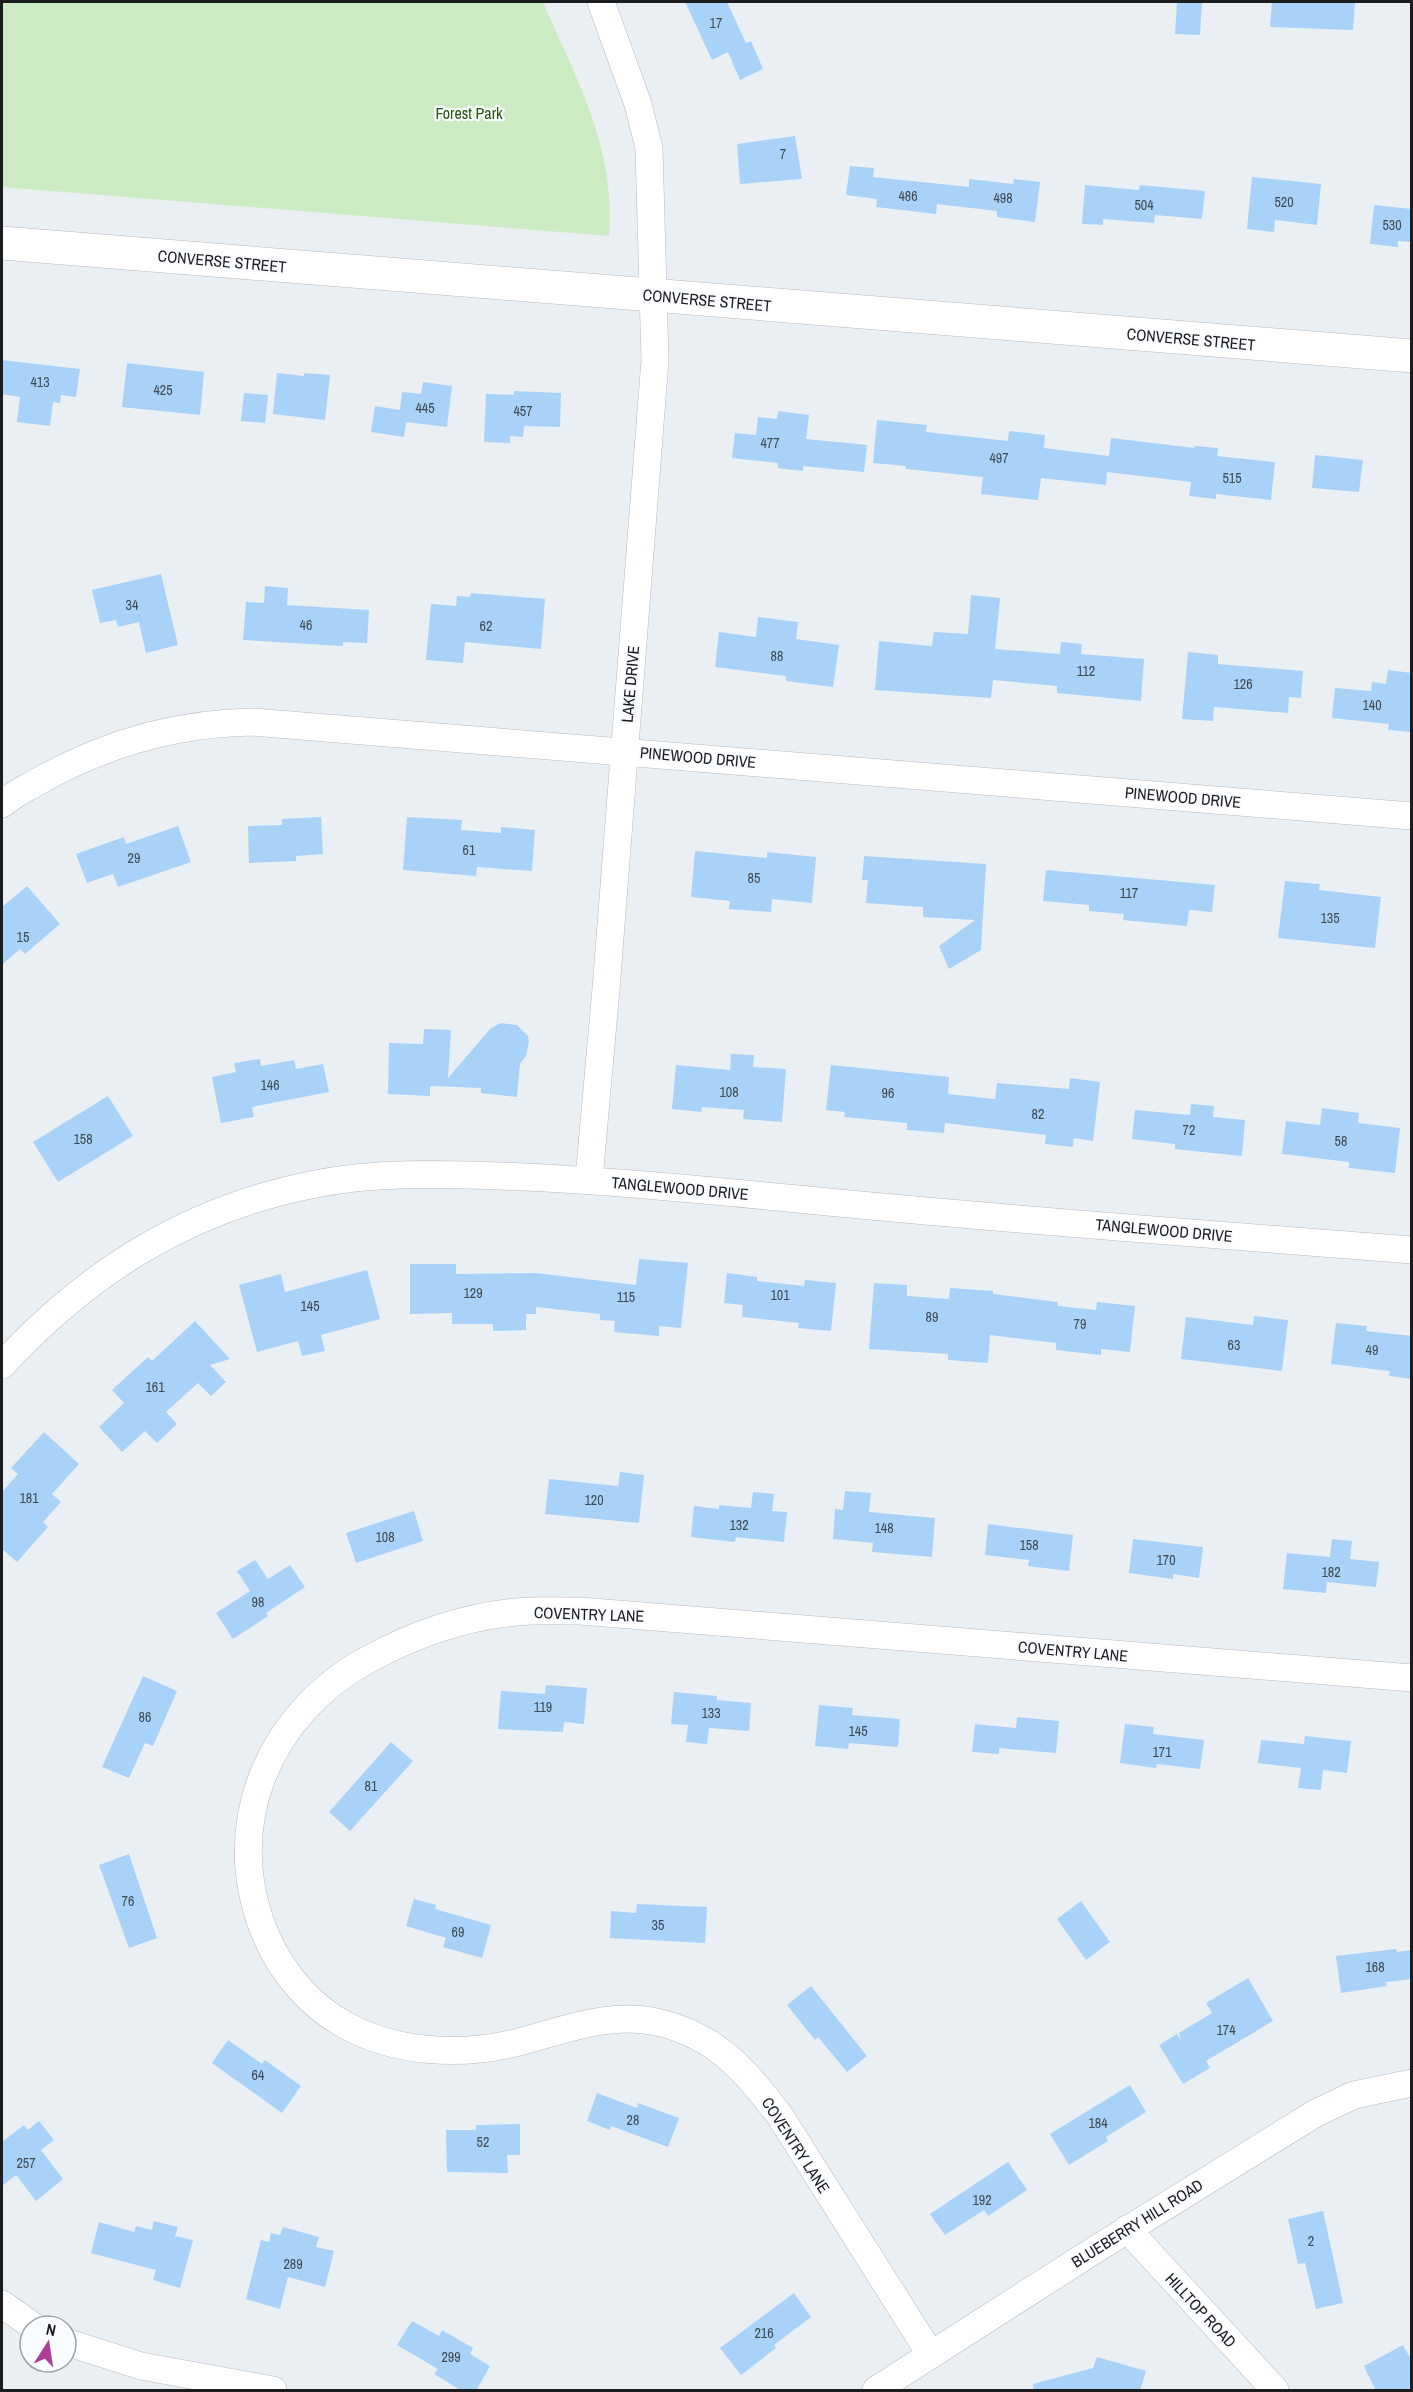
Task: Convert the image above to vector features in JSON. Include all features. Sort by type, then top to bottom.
[{"type":"main road","name":"CONVERSE STREET","points":[[2,243],[1412,356]]},
{"type":"street","name":"LAKE DRIVE","points":[[589,1179],[636,621],[654,372],[649,148],[639,104],[601,2]]},
{"type":"street","name":"PINEWOOD DRIVE","points":[[2,804],[51,774],[122,743],[183,727],[227,722],[294,725],[624,751],[1412,816]]},
{"type":"street","name":"TANGLEWOOD DRIVE","points":[[2,1365],[63,1305],[128,1256],[202,1219],[247,1202],[317,1184],[411,1174],[589,1179],[906,1210],[1412,1250]]},
{"type":"street","name":"COVENTRY LANE","points":[[931,2355],[780,2116],[756,2085],[726,2054],[709,2042],[685,2030],[658,2022],[632,2018],[609,2020],[491,2048],[428,2050],[386,2042],[344,2025],[305,1994],[287,1973],[260,1923],[253,1899],[248,1851],[250,1824],[263,1774],[290,1725],[329,1684],[349,1670],[392,1647],[437,1629],[478,1618],[517,1612],[580,1611],[1412,1678]]},
{"type":"street","name":"BLUEBERRY HILL ROAD","points":[[876,2391],[1127,2229],[1316,2114],[1354,2095],[1412,2084]]},
{"type":"street","name":"HILLTOP ROAD","points":[[1127,2229],[1275,2391]]},
{"type":"street","points":[[2,2304],[18,2315]]},
{"type":"street","points":[[78,2346],[141,2366],[273,2391]]},
{"type":"green space","name":"Forest Park","points":[[2,2],[543,2],[581,87],[600,144],[610,204],[609,236],[2,187]]},
{"type":"building","points":[[685,2],[727,2],[746,43],[751,41],[763,69],[740,80],[728,52],[712,60]]},
{"type":"building","points":[[1177,2],[1202,2],[1200,35],[1175,34]]},
{"type":"building","points":[[1272,2],[1355,2],[1353,30],[1270,27]]},
{"type":"building","points":[[795,136],[802,179],[740,184],[737,144]]},
{"type":"building","points":[[850,166],[874,168],[873,177],[969,187],[969,179],[1013,184],[1014,179],[1040,182],[1035,222],[997,217],[997,211],[937,204],[936,214],[876,207],[877,199],[846,195]]},
{"type":"building","points":[[1252,177],[1321,184],[1317,225],[1275,220],[1274,232],[1247,229]]},
{"type":"building","points":[[1085,185],[1139,190],[1140,185],[1205,191],[1202,219],[1155,215],[1154,223],[1103,219],[1103,225],[1082,224]]},
{"type":"building","points":[[1374,205],[1412,209],[1412,242],[1398,241],[1398,247],[1370,244]]},
{"type":"building","points":[[2,360],[80,369],[76,397],[61,395],[60,403],[53,402],[50,426],[17,422],[20,397],[2,394]]},
{"type":"building","points":[[127,363],[204,372],[200,415],[122,407]]},
{"type":"building","points":[[277,373],[304,376],[304,373],[330,375],[325,420],[273,414]]},
{"type":"building","points":[[423,382],[452,386],[447,427],[406,422],[404,437],[371,432],[375,406],[400,410],[402,392],[421,394]]},
{"type":"building","points":[[514,391],[561,393],[560,427],[524,426],[523,437],[510,436],[510,443],[484,442],[486,394],[514,395]]},
{"type":"building","points":[[244,393],[268,395],[265,423],[241,421]]},
{"type":"building","points":[[778,411],[809,415],[806,439],[867,445],[864,472],[803,466],[803,471],[778,468],[778,463],[732,458],[735,433],[756,435],[758,417],[777,419]]},
{"type":"building","points":[[877,420],[927,425],[926,432],[1008,441],[1009,431],[1045,435],[1044,448],[1109,456],[1111,438],[1195,448],[1195,446],[1218,448],[1217,456],[1275,462],[1271,500],[1216,494],[1216,499],[1189,496],[1191,482],[1107,472],[1106,485],[1041,478],[1038,500],[981,494],[983,477],[873,463]]},
{"type":"building","points":[[1315,455],[1363,460],[1359,492],[1312,488]]},
{"type":"building","points":[[161,574],[178,645],[146,653],[139,622],[118,627],[116,620],[100,623],[92,590]]},
{"type":"building","points":[[265,586],[288,588],[287,605],[369,610],[367,643],[343,642],[343,646],[243,640],[246,602],[264,603]]},
{"type":"building","points":[[471,593],[545,599],[541,649],[465,642],[463,663],[426,660],[431,604],[456,606],[457,596],[470,597]]},
{"type":"building","points":[[971,595],[1000,598],[995,649],[1060,654],[1061,642],[1082,644],[1081,654],[1144,659],[1141,701],[1057,693],[1057,686],[993,680],[991,698],[875,690],[879,641],[932,646],[934,632],[968,634]]},
{"type":"building","points":[[758,617],[798,622],[796,639],[839,645],[833,687],[786,681],[786,676],[715,667],[719,632],[756,637]]},
{"type":"building","points":[[1188,652],[1218,655],[1218,664],[1303,671],[1301,698],[1289,697],[1288,713],[1214,707],[1213,721],[1182,719]]},
{"type":"building","points":[[1388,670],[1412,673],[1412,732],[1388,730],[1389,724],[1332,718],[1335,688],[1371,691],[1372,682],[1386,684]]},
{"type":"building","points":[[321,817],[323,854],[296,856],[296,861],[249,863],[248,826],[282,825],[282,819]]},
{"type":"building","points":[[407,817],[462,820],[461,830],[501,833],[501,827],[535,830],[532,871],[477,867],[476,876],[403,870]]},
{"type":"building","points":[[178,826],[191,862],[118,887],[113,874],[87,883],[76,854],[124,837],[126,844]]},
{"type":"building","points":[[695,851],[767,858],[767,852],[816,857],[812,903],[772,899],[771,912],[729,909],[730,901],[691,897]]},
{"type":"building","points":[[864,856],[986,864],[981,950],[949,969],[939,946],[975,920],[923,917],[923,907],[866,903],[868,880],[862,880]]},
{"type":"building","points":[[1046,870],[1215,885],[1212,912],[1189,910],[1187,926],[1123,920],[1124,914],[1089,911],[1089,905],[1043,901]]},
{"type":"building","points":[[1285,881],[1320,884],[1319,890],[1381,897],[1375,948],[1278,938]]},
{"type":"building","points":[[27,886],[60,924],[25,954],[20,949],[2,965],[2,907]]},
{"type":"building","points":[[501,1023],[517,1025],[528,1036],[526,1056],[520,1064],[517,1097],[481,1093],[481,1088],[430,1086],[430,1096],[388,1094],[389,1043],[423,1044],[424,1029],[451,1030],[448,1078],[491,1028]]},
{"type":"building","points":[[731,1054],[754,1055],[753,1067],[786,1069],[782,1122],[743,1119],[744,1110],[702,1107],[701,1112],[672,1109],[676,1065],[730,1070]]},
{"type":"building","points":[[260,1059],[261,1066],[294,1060],[296,1069],[323,1064],[329,1092],[252,1107],[254,1117],[221,1123],[212,1077],[236,1072],[234,1063]]},
{"type":"building","points":[[831,1065],[949,1077],[948,1094],[995,1099],[997,1083],[1069,1089],[1070,1078],[1100,1082],[1093,1141],[1074,1138],[1073,1147],[1045,1144],[1046,1135],[945,1123],[944,1133],[907,1130],[907,1123],[844,1117],[845,1112],[826,1110]]},
{"type":"building","points":[[108,1096],[133,1136],[58,1182],[33,1142]]},
{"type":"building","points":[[1191,1104],[1214,1106],[1213,1117],[1245,1120],[1242,1156],[1175,1149],[1175,1144],[1132,1139],[1135,1110],[1190,1115]]},
{"type":"building","points":[[1322,1108],[1359,1113],[1358,1123],[1400,1128],[1395,1173],[1349,1168],[1349,1162],[1282,1154],[1286,1121],[1320,1125]]},
{"type":"building","points":[[639,1259],[688,1263],[681,1328],[659,1326],[659,1336],[614,1332],[615,1321],[600,1320],[600,1314],[536,1307],[536,1314],[526,1314],[526,1330],[493,1331],[493,1324],[452,1324],[452,1313],[410,1314],[410,1264],[456,1264],[456,1274],[536,1273],[636,1285]]},
{"type":"building","points":[[367,1270],[380,1319],[321,1335],[325,1351],[302,1356],[298,1341],[257,1352],[239,1285],[281,1274],[285,1292]]},
{"type":"building","points":[[727,1273],[757,1277],[757,1281],[804,1286],[805,1280],[836,1283],[831,1331],[798,1328],[799,1323],[742,1317],[743,1305],[724,1303]]},
{"type":"building","points":[[874,1283],[907,1285],[907,1296],[949,1299],[950,1288],[993,1291],[993,1294],[1058,1302],[1058,1306],[1096,1310],[1097,1302],[1135,1306],[1130,1352],[1101,1349],[1101,1355],[1056,1350],[1056,1343],[990,1335],[988,1363],[948,1360],[948,1354],[869,1349]]},
{"type":"building","points":[[1254,1316],[1288,1320],[1282,1371],[1181,1359],[1186,1317],[1253,1325]]},
{"type":"building","points":[[195,1321],[230,1359],[210,1365],[226,1382],[211,1396],[198,1383],[166,1412],[177,1424],[157,1443],[145,1431],[122,1452],[99,1427],[124,1403],[112,1390],[148,1357],[152,1361]]},
{"type":"building","points":[[1336,1323],[1367,1326],[1366,1331],[1412,1336],[1412,1379],[1389,1376],[1390,1371],[1331,1364]]},
{"type":"building","points":[[44,1432],[79,1464],[52,1494],[61,1502],[43,1522],[48,1527],[17,1562],[2,1549],[2,1492],[18,1474],[11,1468]]},
{"type":"building","points":[[620,1472],[644,1475],[639,1523],[545,1514],[549,1479],[618,1486]]},
{"type":"building","points":[[845,1491],[871,1493],[869,1512],[935,1518],[932,1557],[872,1552],[873,1543],[833,1539],[835,1509],[843,1510]]},
{"type":"building","points":[[753,1492],[774,1494],[772,1511],[787,1512],[784,1542],[736,1537],[735,1542],[691,1537],[694,1506],[719,1509],[719,1505],[751,1508]]},
{"type":"building","points":[[414,1511],[423,1541],[356,1563],[346,1533]]},
{"type":"building","points":[[988,1524],[1073,1535],[1069,1571],[1028,1566],[1029,1560],[985,1555]]},
{"type":"building","points":[[1133,1539],[1203,1547],[1199,1578],[1173,1574],[1173,1579],[1129,1573]]},
{"type":"building","points":[[1332,1539],[1352,1541],[1350,1559],[1379,1562],[1376,1587],[1327,1582],[1326,1593],[1283,1589],[1287,1553],[1330,1557]]},
{"type":"building","points":[[255,1560],[268,1579],[290,1565],[305,1587],[266,1613],[268,1616],[233,1639],[216,1613],[250,1591],[237,1571]]},
{"type":"building","points":[[143,1676],[177,1691],[153,1746],[145,1743],[129,1778],[102,1767]]},
{"type":"building","points":[[546,1685],[587,1688],[584,1724],[564,1722],[563,1732],[498,1729],[501,1691],[545,1694]]},
{"type":"building","points":[[674,1692],[717,1696],[717,1700],[751,1703],[749,1731],[709,1728],[707,1744],[686,1742],[688,1725],[671,1724]]},
{"type":"building","points":[[819,1705],[853,1708],[852,1715],[900,1719],[898,1747],[849,1743],[848,1749],[815,1746]]},
{"type":"building","points":[[1017,1717],[1059,1721],[1056,1753],[999,1748],[999,1754],[972,1752],[975,1724],[1016,1728]]},
{"type":"building","points":[[1125,1724],[1154,1727],[1153,1734],[1204,1740],[1200,1769],[1157,1764],[1156,1768],[1120,1763]]},
{"type":"building","points":[[1305,1736],[1351,1741],[1347,1773],[1323,1770],[1321,1790],[1298,1788],[1301,1768],[1258,1763],[1261,1740],[1304,1744]]},
{"type":"building","points":[[391,1742],[413,1761],[350,1831],[329,1812]]},
{"type":"building","points":[[129,1854],[157,1938],[129,1948],[99,1865]]},
{"type":"building","points":[[414,1899],[436,1905],[435,1909],[491,1925],[482,1958],[443,1947],[446,1938],[406,1926]]},
{"type":"building","points":[[1081,1901],[1110,1942],[1086,1960],[1057,1919]]},
{"type":"building","points":[[637,1904],[707,1907],[705,1943],[610,1938],[611,1911],[636,1913]]},
{"type":"building","points":[[1396,1949],[1397,1952],[1412,1950],[1412,1979],[1386,1982],[1387,1986],[1341,1993],[1336,1956]]},
{"type":"building","points":[[1248,1978],[1273,2021],[1206,2061],[1210,2068],[1183,2084],[1159,2045],[1177,2034],[1181,2040],[1179,2033],[1212,2013],[1206,2003]]},
{"type":"building","points":[[811,1986],[867,2056],[847,2072],[818,2037],[815,2040],[787,2005]]},
{"type":"building","points":[[228,2040],[262,2064],[265,2060],[301,2086],[282,2113],[212,2063]]},
{"type":"building","points":[[1130,2085],[1146,2112],[1106,2137],[1108,2141],[1069,2165],[1050,2134]]},
{"type":"building","points":[[597,2093],[637,2108],[638,2103],[679,2118],[668,2147],[611,2126],[610,2130],[587,2121]]},
{"type":"building","points":[[39,2121],[54,2140],[41,2150],[63,2179],[36,2201],[16,2175],[2,2186],[2,2142],[24,2125],[28,2130]]},
{"type":"building","points":[[520,2124],[520,2155],[507,2155],[508,2173],[447,2172],[446,2130],[476,2130],[476,2125]]},
{"type":"building","points":[[1008,2162],[1027,2190],[988,2216],[984,2210],[945,2235],[930,2214]]},
{"type":"building","points":[[1323,2211],[1343,2303],[1316,2309],[1305,2263],[1298,2264],[1288,2219]]},
{"type":"building","points":[[154,2221],[178,2227],[175,2236],[193,2240],[180,2288],[153,2280],[156,2270],[91,2253],[99,2222],[134,2232],[136,2226],[152,2230]]},
{"type":"building","points":[[283,2227],[319,2237],[316,2247],[334,2251],[325,2287],[288,2277],[280,2309],[246,2299],[261,2240],[269,2242],[271,2233],[280,2235]]},
{"type":"building","points":[[794,2293],[811,2317],[774,2345],[776,2348],[741,2375],[720,2348]]},
{"type":"building","points":[[412,2321],[439,2336],[442,2330],[473,2348],[470,2354],[490,2366],[476,2391],[462,2391],[434,2374],[438,2369],[397,2345]]},
{"type":"building","points":[[1403,2345],[1412,2361],[1412,2391],[1376,2391],[1364,2366]]},
{"type":"building","points":[[1097,2357],[1146,2371],[1140,2391],[1034,2391],[1033,2384],[1093,2368]]}]
